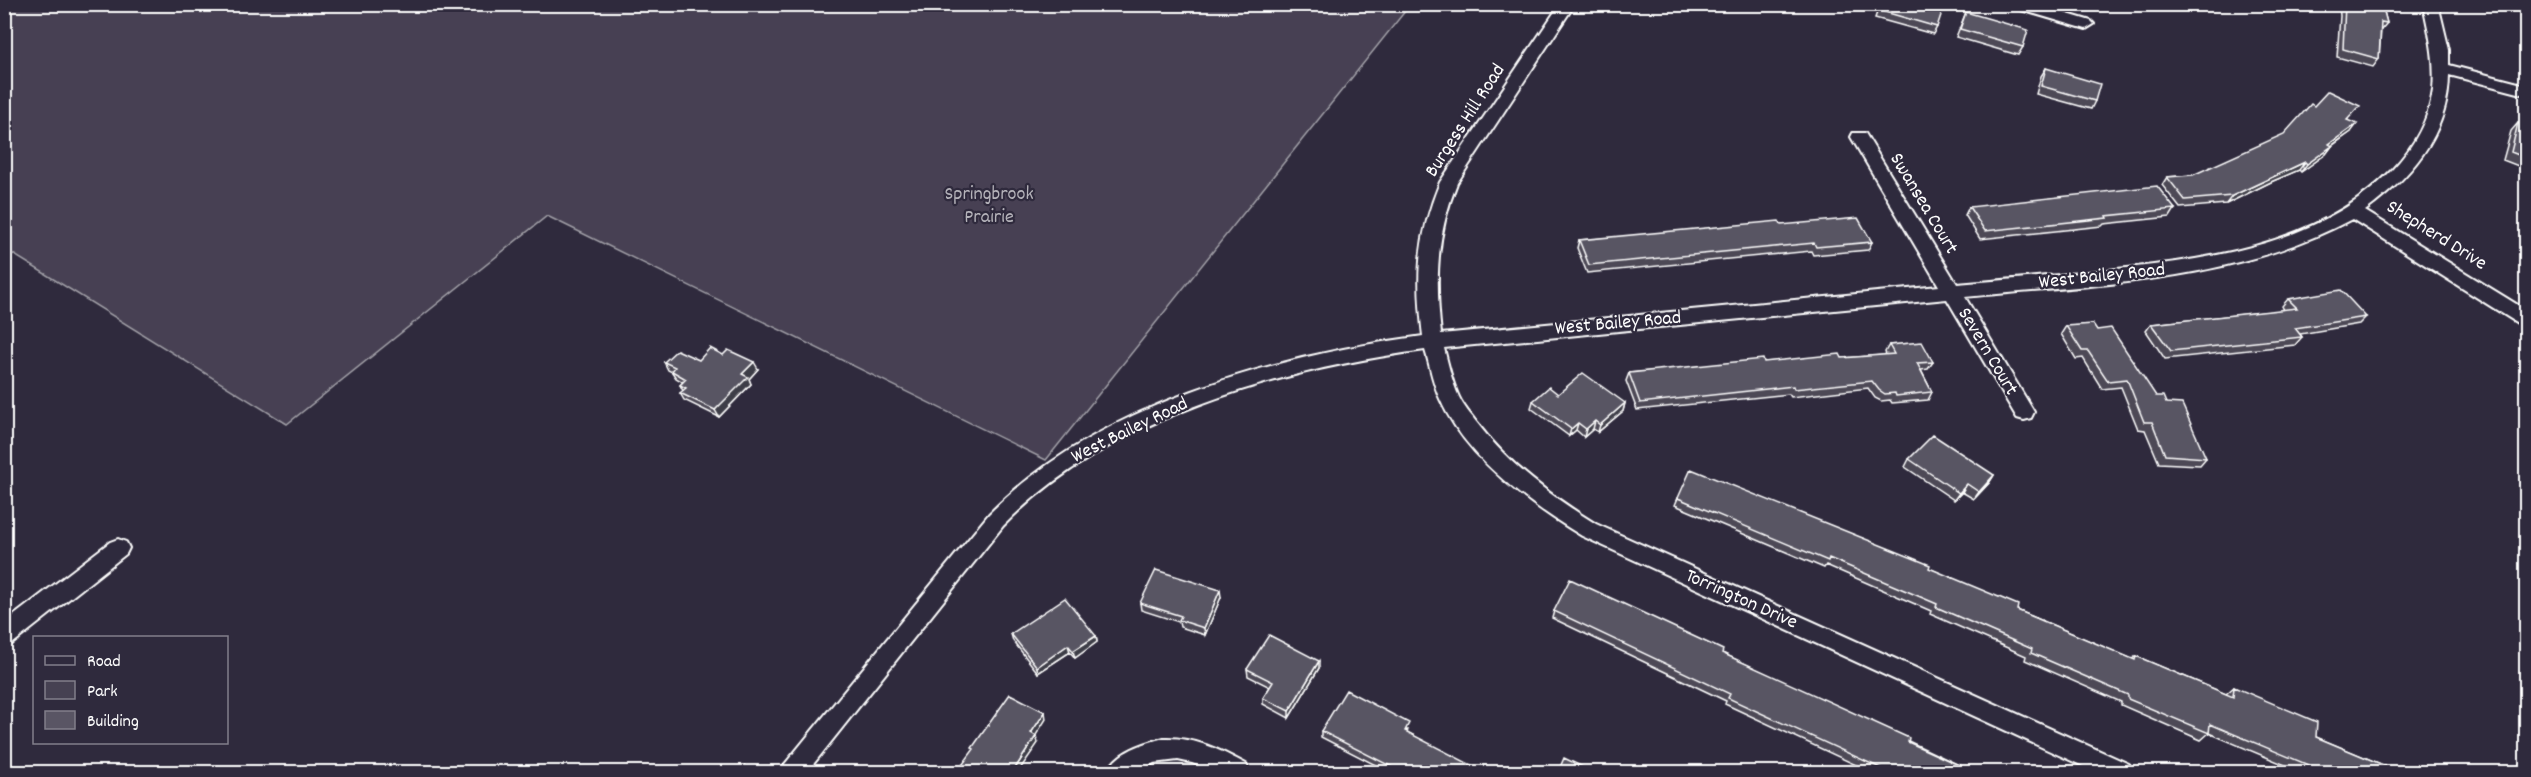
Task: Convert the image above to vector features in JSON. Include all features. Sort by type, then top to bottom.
[{"type":"street","name":"Burgess Hill Road","points":[[1433,344],[1428,311],[1428,263],[1438,209],[1449,182],[1466,155],[1569,4]]},
{"type":"street","points":[[2016,4],[2086,24]]},
{"type":"street","name":"West Bailey Road","points":[[793,772],[1017,497],[1059,466],[1144,419],[1252,379],[1358,353],[1529,332],[2175,270],[2225,261],[2275,247],[2317,231],[2376,195],[2397,177],[2421,147],[2432,127],[2439,105],[2444,69],[2442,41],[2430,4]]},
{"type":"street","points":[[2444,69],[2526,90]]},
{"type":"street","name":"Swansea Court","points":[[1859,137],[1951,292]]},
{"type":"street","name":"Shepherd Drive","points":[[2352,211],[2526,319]]},
{"type":"street","name":"Severn Court","points":[[1951,292],[2024,412]]},
{"type":"street","name":"Torrington Drive","points":[[1433,344],[1449,398],[1461,417],[1504,469],[1553,508],[1612,541],[2121,772]]},
{"type":"street","points":[[4,637],[118,548]]},
{"type":"street","points":[[1120,772],[1145,754],[1166,749],[1183,750],[1207,756],[1238,772]]},
{"type":"green space","name":"Springbrook Prairie","points":[[4,5],[1410,5],[1046,460],[547,216],[287,424],[5,249]]},
{"type":"building","points":[[1880,4],[1928,4],[1943,9],[1937,27],[1878,10]]},
{"type":"building","points":[[2345,4],[2382,4],[2387,23],[2381,22],[2379,59],[2343,49]]},
{"type":"building","points":[[1966,12],[2028,30],[2023,47],[1960,29]]},
{"type":"building","points":[[2046,68],[2100,84],[2095,101],[2041,86]]},
{"type":"building","points":[[2328,91],[2360,106],[2347,120],[2357,124],[2329,144],[2332,146],[2307,164],[2305,162],[2232,196],[2185,200],[2167,177],[2193,175],[2284,134],[2311,104],[2314,106]]},
{"type":"building","points":[[2518,123],[2526,126],[2526,158],[2511,152]]},
{"type":"building","points":[[2157,186],[2175,209],[1985,231],[1969,207]]},
{"type":"building","points":[[1858,218],[1872,242],[1816,247],[1814,243],[1589,265],[1579,240],[1779,221],[1781,225]]},
{"type":"building","points":[[2341,290],[2366,317],[2295,328],[2302,337],[2171,351],[2151,324],[2297,308],[2288,299]]},
{"type":"building","points":[[2093,324],[2097,330],[2111,328],[2156,396],[2163,396],[2166,403],[2182,404],[2206,458],[2165,455],[2152,422],[2144,422],[2127,379],[2108,381],[2088,351],[2082,351],[2066,326]]},
{"type":"building","points":[[1922,342],[1933,362],[1917,363],[1932,392],[1896,396],[1895,393],[1885,394],[1872,381],[1794,389],[1793,386],[1640,403],[1629,373],[1763,359],[1764,362],[1840,354],[1842,358],[1894,354],[1889,345]]},
{"type":"building","points":[[710,348],[723,355],[728,350],[754,362],[742,374],[748,377],[715,410],[680,393],[686,388],[680,385],[686,379],[672,371],[675,367],[664,362],[677,350],[699,360]]},
{"type":"building","points":[[1583,373],[1625,403],[1600,425],[1595,421],[1586,429],[1578,423],[1571,429],[1533,401],[1549,387],[1558,394]]},
{"type":"building","points":[[1933,435],[1994,475],[1979,492],[1967,484],[1959,493],[1909,459]]},
{"type":"building","points":[[1691,469],[1930,565],[1929,568],[2018,605],[2017,610],[2135,660],[2136,656],[2233,697],[2234,687],[2317,722],[2316,737],[2400,772],[2325,772],[2210,724],[2209,733],[2128,699],[2128,695],[2031,653],[2032,649],[1936,607],[1937,604],[1678,498]]},
{"type":"building","points":[[1156,570],[1220,590],[1204,628],[1179,620],[1181,616],[1140,603]]},
{"type":"building","points":[[1570,579],[1723,650],[1722,653],[1909,738],[1908,742],[1974,772],[1889,772],[1728,698],[1730,694],[1554,611]]},
{"type":"building","points":[[1065,598],[1096,636],[1073,651],[1068,645],[1037,667],[1011,634]]},
{"type":"building","points":[[1269,635],[1319,661],[1289,711],[1263,698],[1273,682],[1247,669]]},
{"type":"building","points":[[1346,690],[1409,723],[1405,731],[1479,769],[1477,772],[1402,772],[1321,731]]},
{"type":"building","points":[[1010,694],[1045,712],[1031,733],[1036,736],[1014,770],[957,772],[974,749],[972,748]]},
{"type":"building","points":[[1564,758],[1593,772],[1558,772]]}]
